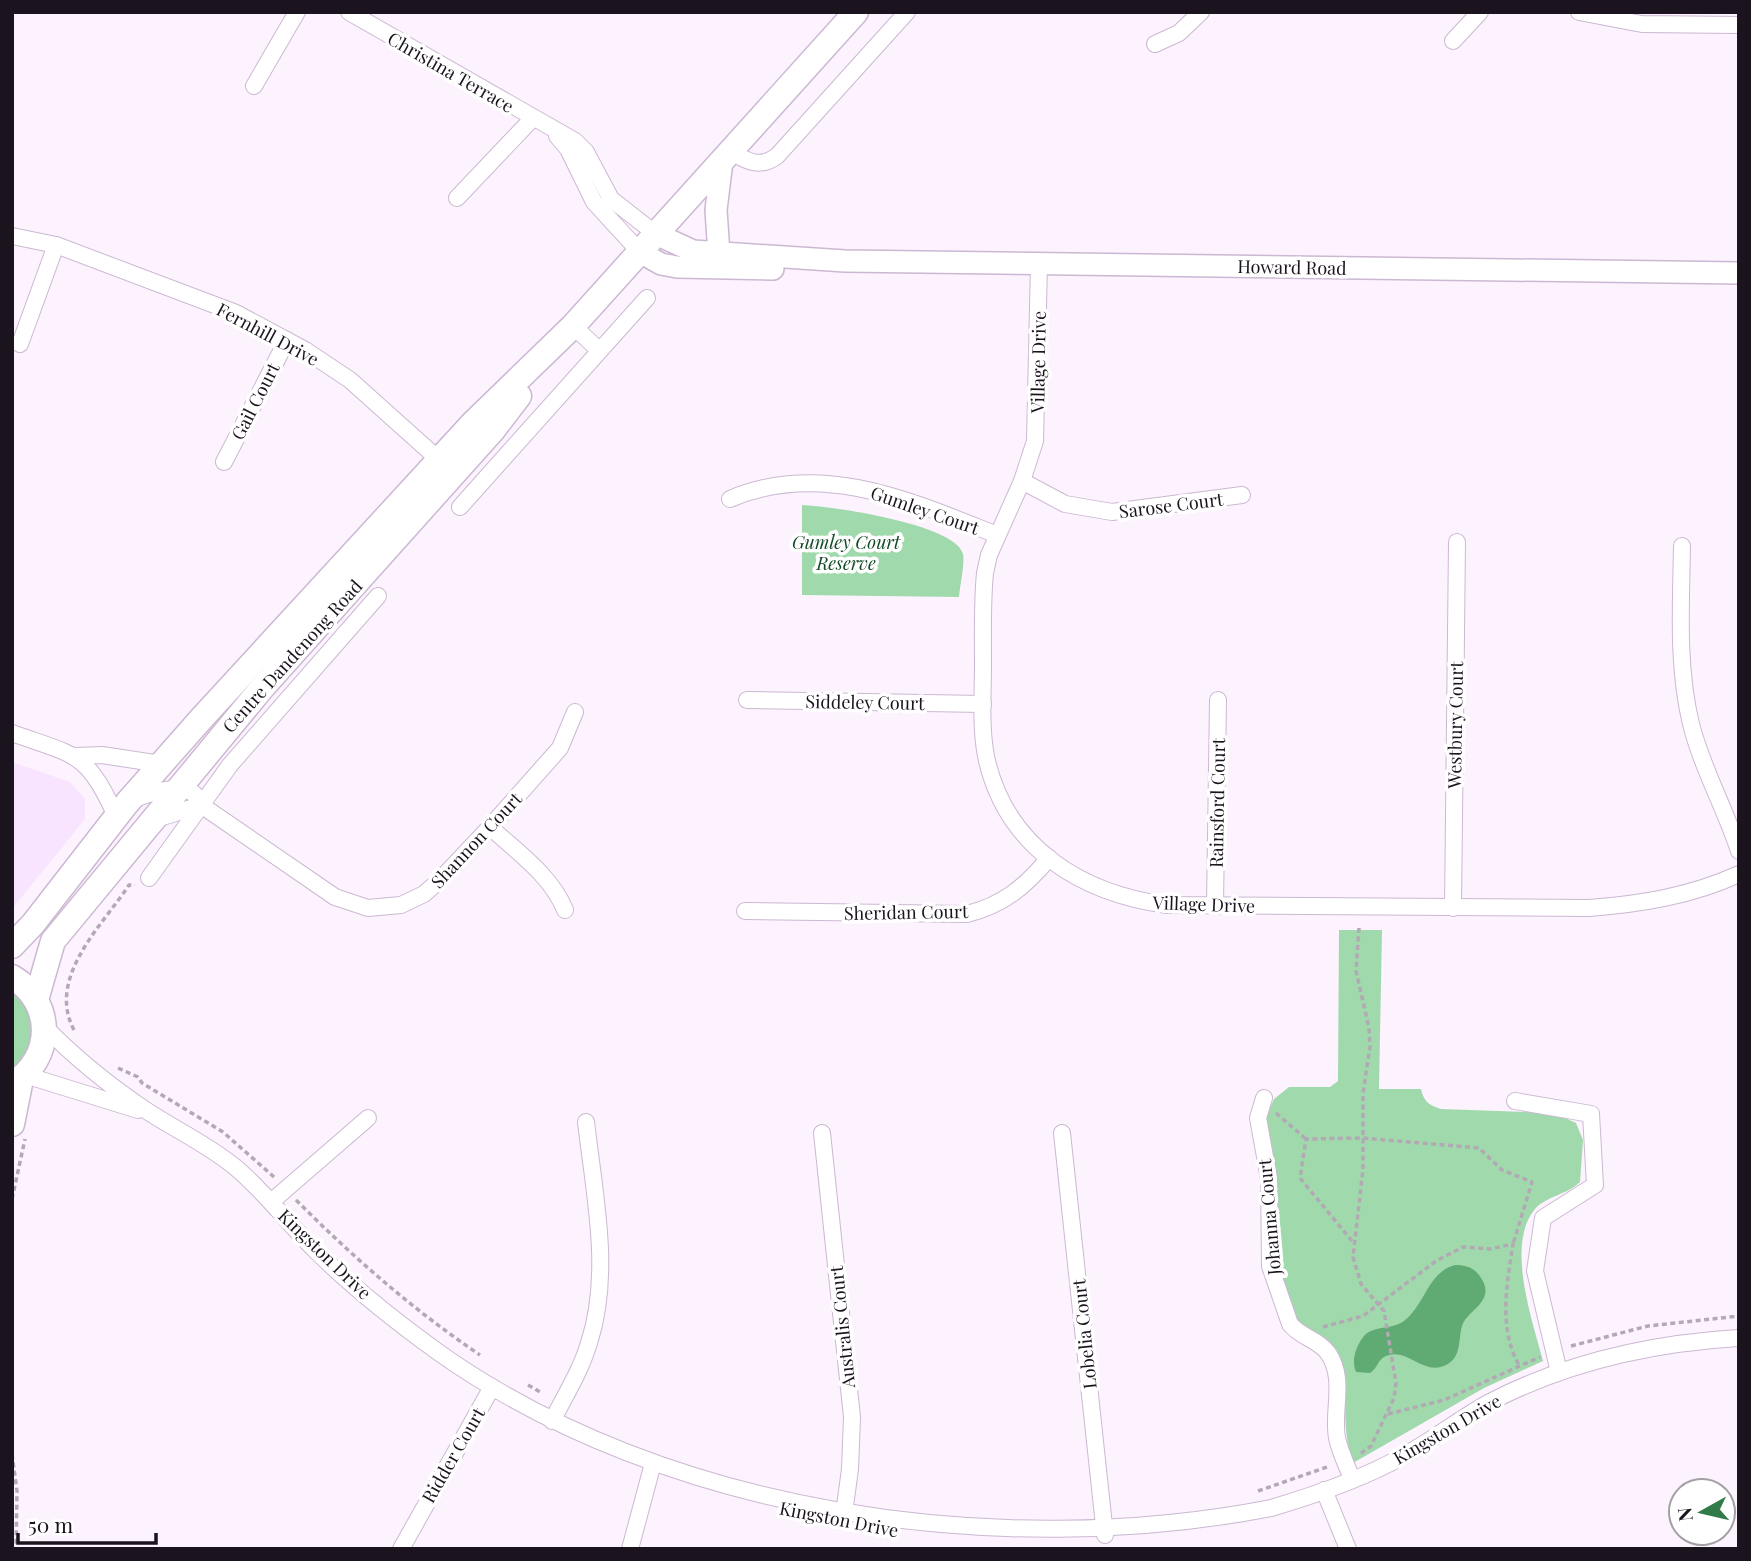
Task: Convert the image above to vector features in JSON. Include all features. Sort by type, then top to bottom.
[{"type":"main road","name":"Centre Dandenong Road","points":[[12,946],[33,924],[161,764],[447,467],[493,430],[573,326],[856,12]]},
{"type":"main road","points":[[719,254],[716,210],[726,156]]},
{"type":"main road","name":"Howard Road","points":[[648,243],[719,254],[845,261],[1739,273]]},
{"type":"main road","name":"Howard Road","points":[[648,243],[662,264],[718,270],[778,269],[845,261]]},
{"type":"main road","name":"Centre Dandenong Road","points":[[37,1000],[53,941],[262,688],[331,614],[447,467]]},
{"type":"main road","points":[[12,977],[37,1000],[44,1026],[40,1053],[20,1079],[20,1125]]},
{"type":"street","points":[[254,86],[297,12]]},
{"type":"street","name":"Christina Terrace","points":[[349,12],[532,119],[575,141],[586,152],[611,199],[648,243]]},
{"type":"street","points":[[726,156],[760,164],[777,156],[907,12]]},
{"type":"street","points":[[1155,44],[1179,33],[1201,12]]},
{"type":"street","points":[[1453,41],[1480,12]]},
{"type":"street","points":[[1579,12],[1642,24],[1739,25]]},
{"type":"street","points":[[457,198],[532,119]]},
{"type":"street","name":"Christina Terrace","points":[[554,131],[568,149],[594,202],[648,243]]},
{"type":"street","name":"Fernhill Drive","points":[[12,236],[56,245],[236,313],[287,340],[350,380],[447,467]]},
{"type":"street","points":[[20,344],[56,245]]},
{"type":"street","name":"Village Drive","points":[[1039,263],[1037,425],[1031,459],[997,535],[985,573],[983,704],[984,739],[994,783],[1023,834],[1049,858],[1078,880],[1105,892],[1140,901],[1215,906],[1623,906],[1687,893],[1739,874]]},
{"type":"street","points":[[460,507],[647,298]]},
{"type":"street","points":[[573,326],[599,351]]},
{"type":"street","name":"Gail Court","points":[[224,463],[287,340]]},
{"type":"street","name":"Sarose Court","points":[[1022,481],[1065,504],[1112,512],[1242,495]]},
{"type":"street","name":"Gumley Court","points":[[730,499],[770,484],[848,486],[913,502],[997,535]]},
{"type":"street","name":"Westbury Court","points":[[1453,908],[1457,542]]},
{"type":"street","points":[[1682,546],[1681,636],[1685,695],[1695,736],[1739,851]]},
{"type":"street","name":"Centre Dandenong Road","points":[[149,878],[230,765],[377,596]]},
{"type":"street","name":"Siddeley Court","points":[[747,700],[983,704]]},
{"type":"street","name":"Rainsford Court","points":[[1215,906],[1218,700]]},
{"type":"street","name":"Shannon Court","points":[[178,788],[190,791],[199,798],[201,805],[335,897],[368,908],[401,905],[424,894],[490,827],[559,748],[575,712]]},
{"type":"street","points":[[12,733],[75,756],[89,766],[122,810],[151,792],[178,788]]},
{"type":"street","points":[[75,756],[102,755],[161,764]]},
{"type":"street","points":[[152,821],[201,805]]},
{"type":"street","points":[[490,827],[547,879],[559,894],[565,910]]},
{"type":"street","name":"Sheridan Court","points":[[745,911],[967,914],[1001,903],[1030,881],[1049,858]]},
{"type":"street","name":"Kingston Drive","points":[[44,1026],[77,1048],[151,1114],[212,1148],[271,1202],[316,1251],[398,1322],[492,1387],[552,1421],[652,1467],[742,1498],[917,1537],[1112,1540],[1234,1518],[1324,1490],[1401,1458],[1492,1402],[1559,1372],[1630,1351],[1699,1340],[1739,1338]]},
{"type":"street","name":"Kingston Drive","points":[[20,1079],[151,1114]]},
{"type":"street","name":"Johanna Court","points":[[1264,1098],[1258,1118],[1269,1179],[1270,1266],[1290,1324],[1326,1351],[1336,1373],[1337,1439],[1352,1479]]},
{"type":"street","points":[[1515,1101],[1591,1114],[1595,1185],[1543,1219],[1535,1271],[1559,1372]]},
{"type":"street","points":[[271,1202],[368,1118]]},
{"type":"street","points":[[552,1421],[589,1343],[599,1291],[598,1240],[586,1122]]},
{"type":"street","name":"Australis Court","points":[[822,1133],[852,1417],[850,1469],[843,1521]]},
{"type":"street","name":"Lobelia Court","points":[[1062,1133],[1112,1540]]},
{"type":"street","name":"Ridder Court","points":[[401,1549],[492,1387]]},
{"type":"street","points":[[630,1549],[652,1467]]},
{"type":"street","points":[[1324,1490],[1348,1549]]},
{"type":"path","points":[[77,1048],[65,1006],[71,977],[107,912],[117,904],[130,885],[149,878]]},
{"type":"path","points":[[1255,1492],[1345,1461],[1371,1446],[1394,1398],[1396,1382],[1388,1327],[1379,1304],[1361,1284],[1354,1270],[1353,1243],[1361,1197],[1363,1093],[1370,1047],[1369,1028],[1356,971],[1359,928]]},
{"type":"path","points":[[117,1067],[138,1077],[142,1083],[223,1132],[275,1178]]},
{"type":"path","points":[[1264,1098],[1272,1109],[1306,1139],[1363,1138],[1479,1147],[1502,1170],[1532,1182],[1513,1244],[1505,1322],[1513,1354],[1519,1365],[1433,1404],[1404,1407],[1386,1414]]},
{"type":"path","points":[[12,1199],[20,1125]]},
{"type":"path","points":[[1306,1139],[1300,1178],[1353,1243]]},
{"type":"path","points":[[297,1202],[332,1238],[385,1285],[486,1360]]},
{"type":"path","points":[[1308,1339],[1322,1327],[1363,1316],[1436,1261],[1463,1247],[1490,1249],[1513,1244]]},
{"type":"path","points":[[525,1384],[547,1396]]},
{"type":"path","points":[[12,1454],[17,1491],[16,1549]]},
{"type":"shaded area","points":[[12,762],[70,782],[85,799],[85,819],[12,909]]},
{"type":"shaded area","points":[[1455,1265],[1462,1265],[1477,1272],[1485,1292],[1480,1304],[1462,1326],[1455,1358],[1438,1368],[1392,1354],[1382,1358],[1370,1373],[1356,1372],[1355,1353],[1364,1336],[1373,1330],[1404,1321],[1439,1274]]},
{"type":"green space","name":"Gumley Court Reserve","points":[[802,505],[890,519],[939,534],[955,543],[963,554],[959,597],[802,595]]},
{"type":"green space","points":[[1339,930],[1382,930],[1379,1089],[1421,1089],[1428,1102],[1441,1109],[1554,1113],[1576,1123],[1583,1140],[1580,1182],[1535,1209],[1526,1224],[1522,1242],[1524,1284],[1543,1361],[1484,1388],[1353,1463],[1337,1350],[1298,1322],[1277,1265],[1278,1202],[1266,1117],[1274,1099],[1289,1087],[1330,1087],[1338,1081]]},
{"type":"green space","points":[[12,989],[29,1013],[34,1032],[28,1050],[12,1074]]}]
